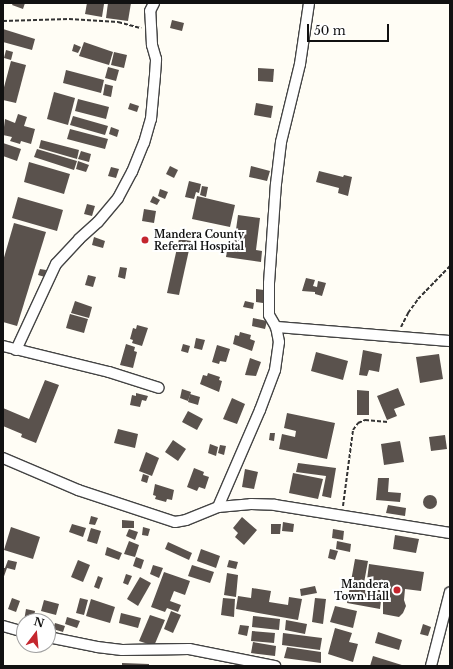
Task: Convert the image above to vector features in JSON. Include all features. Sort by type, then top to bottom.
[{"type":"street","points":[[16,350],[56,264],[79,239],[98,222],[118,198],[132,172],[151,119],[156,59],[152,45],[150,11],[154,3]]},
{"type":"street","points":[[218,507],[276,370],[278,342],[276,327],[269,315],[269,283],[276,184],[281,142],[300,64],[309,3]]},
{"type":"street","points":[[276,327],[450,341]]},
{"type":"street","points":[[3,346],[109,372],[159,388]]},
{"type":"street","points":[[3,458],[78,490],[175,522],[186,520],[218,507],[251,504],[275,505],[450,533]]},
{"type":"street","points":[[431,666],[450,592]]},
{"type":"street","points":[[3,626],[16,630]]},
{"type":"street","points":[[56,639],[122,650],[189,649],[275,666]]},
{"type":"path","points":[[3,21],[69,19],[118,22],[152,31]]},
{"type":"path","points":[[396,337],[408,313],[418,299],[450,266]]},
{"type":"path","points":[[342,515],[353,430],[358,423],[365,420],[388,422]]},
{"type":"building","points":[[13,3],[25,3],[23,9],[12,5]]},
{"type":"building","points":[[87,3],[104,4],[102,17],[85,14]]},
{"type":"building","points":[[108,3],[131,3],[128,21],[106,18]]},
{"type":"building","points":[[172,20],[184,23],[182,31],[170,28]]},
{"type":"building","points":[[3,29],[35,39],[32,50],[3,42]]},
{"type":"building","points":[[84,42],[113,52],[109,65],[79,56]]},
{"type":"building","points":[[74,44],[81,47],[78,53],[72,51]]},
{"type":"building","points":[[6,50],[13,52],[11,60],[4,58]]},
{"type":"building","points":[[114,52],[127,55],[124,68],[111,65]]},
{"type":"building","points":[[11,61],[26,65],[16,103],[3,100],[3,91]]},
{"type":"building","points":[[108,67],[119,70],[116,81],[105,78]]},
{"type":"building","points":[[258,68],[274,69],[273,82],[258,81]]},
{"type":"building","points":[[66,70],[104,80],[101,93],[63,83]]},
{"type":"building","points":[[105,84],[113,86],[111,97],[103,95]]},
{"type":"building","points":[[54,92],[75,98],[68,125],[47,119]]},
{"type":"building","points":[[78,99],[109,107],[106,119],[75,111]]},
{"type":"building","points":[[130,103],[139,106],[137,112],[128,109]]},
{"type":"building","points":[[256,103],[273,106],[271,118],[254,115]]},
{"type":"building","points":[[18,114],[27,117],[24,126],[35,129],[31,144],[21,141],[20,144],[10,141],[12,137],[3,135],[5,119],[15,123]]},
{"type":"building","points":[[73,116],[108,126],[105,135],[70,125]]},
{"type":"building","points":[[111,127],[119,130],[117,137],[109,134]]},
{"type":"building","points":[[70,129],[108,139],[105,149],[67,139]]},
{"type":"building","points":[[41,140],[79,150],[77,159],[39,148]]},
{"type":"building","points":[[3,143],[21,149],[17,161],[3,156]]},
{"type":"building","points":[[37,149],[77,161],[74,170],[34,157]]},
{"type":"building","points":[[81,151],[91,154],[89,162],[78,159]]},
{"type":"building","points":[[78,161],[89,165],[86,172],[76,169]]},
{"type":"building","points":[[29,162],[70,174],[64,194],[24,182]]},
{"type":"building","points":[[170,166],[178,170],[174,178],[166,174]]},
{"type":"building","points":[[251,166],[270,171],[267,181],[249,177]]},
{"type":"building","points":[[111,167],[119,169],[116,178],[108,176]]},
{"type":"building","points":[[319,171],[343,177],[344,175],[352,177],[348,196],[338,193],[339,188],[316,182]]},
{"type":"building","points":[[189,181],[201,184],[199,193],[196,192],[194,199],[185,197]]},
{"type":"building","points":[[202,186],[208,187],[206,197],[200,195]]},
{"type":"building","points":[[160,189],[168,192],[165,199],[158,196]]},
{"type":"building","points":[[153,196],[160,200],[157,205],[150,202]]},
{"type":"building","points":[[197,196],[235,205],[230,227],[192,219]]},
{"type":"building","points":[[18,197],[63,210],[57,231],[12,218]]},
{"type":"building","points":[[87,204],[95,206],[92,216],[84,214]]},
{"type":"building","points":[[144,209],[156,211],[154,223],[142,221]]},
{"type":"building","points":[[238,215],[260,218],[256,250],[262,251],[261,262],[226,257],[228,243],[234,244]]},
{"type":"building","points":[[14,223],[46,232],[17,326],[3,322],[3,261]]},
{"type":"building","points":[[94,237],[105,241],[103,248],[92,245]]},
{"type":"building","points":[[179,239],[191,241],[179,295],[167,293]]},
{"type":"building","points":[[120,267],[127,268],[125,279],[118,277]]},
{"type":"building","points":[[40,269],[46,270],[45,277],[38,275]]},
{"type":"building","points":[[88,275],[96,277],[93,287],[85,285]]},
{"type":"building","points":[[306,278],[315,280],[313,286],[317,287],[318,281],[326,283],[322,296],[315,294],[315,292],[302,291]]},
{"type":"building","points":[[256,289],[264,290],[263,303],[256,302]]},
{"type":"building","points":[[75,301],[92,307],[89,318],[71,313]]},
{"type":"building","points":[[245,301],[254,303],[253,309],[243,307]]},
{"type":"building","points":[[70,314],[88,319],[84,333],[66,328]]},
{"type":"building","points":[[253,318],[267,321],[265,329],[252,326]]},
{"type":"building","points":[[137,325],[148,328],[142,346],[132,343],[133,340],[130,339],[133,328],[136,329]]},
{"type":"building","points":[[240,332],[251,335],[250,339],[255,341],[252,351],[233,344],[235,335],[239,336]]},
{"type":"building","points":[[196,338],[205,340],[202,350],[194,348]]},
{"type":"building","points":[[126,344],[135,347],[134,351],[137,352],[133,368],[120,365]]},
{"type":"building","points":[[183,344],[190,346],[188,353],[181,351]]},
{"type":"building","points":[[217,345],[230,349],[226,362],[220,361],[219,364],[212,362]]},
{"type":"building","points":[[363,350],[382,354],[379,372],[369,370],[367,376],[359,375]]},
{"type":"building","points":[[316,352],[348,361],[343,380],[311,371]]},
{"type":"building","points":[[439,354],[443,379],[420,383],[416,357]]},
{"type":"building","points":[[250,358],[261,362],[256,376],[245,375]]},
{"type":"building","points":[[208,373],[220,377],[219,380],[222,381],[219,392],[200,384],[203,375],[207,376]]},
{"type":"building","points":[[45,380],[59,385],[36,443],[21,437],[22,434],[3,426],[3,408],[29,419]]},
{"type":"building","points":[[398,388],[405,405],[394,409],[397,416],[387,420],[377,396]]},
{"type":"building","points":[[182,389],[191,392],[188,401],[180,398]]},
{"type":"building","points":[[357,390],[369,391],[369,415],[357,415]]},
{"type":"building","points":[[136,393],[148,396],[146,401],[142,400],[140,407],[130,405],[132,395],[136,396]]},
{"type":"building","points":[[190,394],[200,397],[198,405],[188,402]]},
{"type":"building","points":[[232,398],[245,404],[237,424],[223,419]]},
{"type":"building","points":[[188,411],[203,419],[197,430],[182,422]]},
{"type":"building","points":[[287,413],[335,423],[327,459],[279,449],[282,434],[295,437],[296,431],[284,428]]},
{"type":"building","points":[[118,429],[138,434],[135,448],[114,443]]},
{"type":"building","points":[[270,433],[275,433],[274,441],[269,440]]},
{"type":"building","points":[[445,435],[447,449],[431,451],[429,437]]},
{"type":"building","points":[[173,440],[186,449],[178,461],[165,452]]},
{"type":"building","points":[[400,441],[404,462],[384,465],[381,444]]},
{"type":"building","points":[[210,444],[218,447],[216,456],[208,453]]},
{"type":"building","points":[[220,445],[226,446],[224,455],[218,453]]},
{"type":"building","points":[[146,452],[159,458],[152,476],[139,471]]},
{"type":"building","points":[[298,463],[336,468],[331,498],[322,496],[326,476],[296,472]]},
{"type":"building","points":[[194,468],[204,472],[203,475],[209,477],[205,489],[199,487],[197,491],[187,487]]},
{"type":"building","points":[[245,469],[258,472],[254,489],[242,487]]},
{"type":"building","points":[[293,473],[323,479],[318,499],[289,493]]},
{"type":"building","points":[[143,474],[149,476],[147,483],[141,481]]},
{"type":"building","points":[[378,478],[389,478],[388,492],[401,493],[400,502],[376,500]]},
{"type":"building","points":[[155,484],[174,490],[172,500],[167,499],[166,502],[155,499],[156,496],[153,495]]},
{"type":"building","points":[[427,495],[433,495],[437,499],[437,505],[433,509],[427,509],[423,505],[423,499]]},
{"type":"building","points":[[388,505],[406,508],[405,516],[386,513]]},
{"type":"building","points":[[91,516],[98,518],[95,525],[89,524]]},
{"type":"building","points":[[242,517],[257,530],[244,545],[235,537],[238,533],[233,528]]},
{"type":"building","points":[[122,520],[134,521],[134,528],[122,528]]},
{"type":"building","points":[[283,522],[294,524],[293,532],[282,531]]},
{"type":"building","points":[[72,524],[86,528],[83,537],[69,532]]},
{"type":"building","points":[[271,524],[281,524],[280,534],[271,534]]},
{"type":"building","points":[[11,527],[40,537],[33,559],[4,550]]},
{"type":"building","points":[[143,527],[150,529],[148,536],[142,535]]},
{"type":"building","points":[[91,528],[101,531],[97,544],[87,541]]},
{"type":"building","points":[[129,529],[138,532],[135,540],[126,536]]},
{"type":"building","points":[[333,529],[344,531],[343,540],[332,538]]},
{"type":"building","points":[[395,535],[419,539],[416,553],[393,549]]},
{"type":"building","points":[[129,541],[139,545],[135,557],[124,554]]},
{"type":"building","points":[[337,541],[351,544],[350,552],[336,549]]},
{"type":"building","points":[[168,542],[192,553],[189,560],[165,549]]},
{"type":"building","points":[[107,547],[122,553],[119,560],[105,555]]},
{"type":"building","points":[[201,549],[220,556],[216,568],[197,561]]},
{"type":"building","points":[[330,549],[338,551],[335,560],[328,558]]},
{"type":"building","points":[[136,557],[144,560],[141,569],[133,566]]},
{"type":"building","points":[[355,559],[368,561],[364,583],[388,587],[378,595],[381,601],[380,609],[347,603]]},
{"type":"building","points":[[8,560],[17,562],[15,570],[7,568],[3,579],[3,568],[5,568]]},
{"type":"building","points":[[78,560],[90,565],[83,582],[71,577]]},
{"type":"building","points":[[229,560],[238,562],[236,569],[227,567]]},
{"type":"building","name":"Mandera Town Hall","points":[[369,564],[424,572],[421,591],[405,589],[404,600],[406,606],[403,613],[399,617],[383,614],[383,598],[388,596],[390,583],[367,580]]},
{"type":"building","points":[[153,565],[163,568],[159,578],[150,574]]},
{"type":"building","points":[[192,565],[214,572],[210,583],[188,576]]},
{"type":"building","points":[[164,572],[190,581],[185,595],[174,591],[170,601],[181,605],[178,612],[167,608],[165,612],[151,607]]},
{"type":"building","points":[[227,573],[238,575],[236,597],[224,595]]},
{"type":"building","points":[[126,574],[132,576],[128,585],[123,583]]},
{"type":"building","points":[[98,576],[103,578],[99,589],[94,587]]},
{"type":"building","points":[[140,577],[151,583],[138,606],[127,599]]},
{"type":"building","points":[[315,586],[317,593],[301,596],[300,589]]},
{"type":"building","points":[[252,588],[271,591],[269,602],[288,605],[289,597],[302,599],[298,620],[236,609],[238,596],[251,598]]},
{"type":"building","points":[[12,598],[20,601],[16,612],[8,609]]},
{"type":"building","points":[[80,598],[88,600],[84,615],[76,613]]},
{"type":"building","points":[[223,598],[235,599],[234,617],[221,615]]},
{"type":"building","points":[[315,598],[326,599],[323,624],[312,622]]},
{"type":"building","points":[[91,599],[115,607],[110,623],[86,616]]},
{"type":"building","points":[[44,600],[59,604],[56,615],[56,613],[41,611]]},
{"type":"building","points":[[335,606],[357,611],[353,628],[330,622]]},
{"type":"building","points":[[26,609],[35,611],[35,613],[25,613]]},
{"type":"building","points":[[171,611],[181,615],[173,633],[164,629]]},
{"type":"building","points":[[121,613],[141,618],[138,628],[119,623]]},
{"type":"building","points":[[150,615],[165,620],[154,646],[139,641]]},
{"type":"building","points":[[253,616],[280,619],[279,630],[252,627]]},
{"type":"building","points":[[67,617],[80,621],[77,628],[65,624]]},
{"type":"building","points":[[286,620],[307,624],[305,634],[285,630]]},
{"type":"building","points":[[56,623],[65,626],[63,632],[56,630]]},
{"type":"building","points":[[423,624],[431,627],[428,636],[420,634]]},
{"type":"building","points":[[240,625],[249,626],[247,636],[238,634]]},
{"type":"building","points":[[335,628],[352,633],[349,642],[358,644],[353,662],[328,654]]},
{"type":"building","points":[[252,631],[275,633],[274,643],[251,641]]},
{"type":"building","points":[[378,632],[402,640],[399,650],[375,643]]},
{"type":"building","points":[[283,633],[322,638],[320,650],[282,645]]},
{"type":"building","points":[[253,642],[276,646],[275,656],[251,653]]},
{"type":"building","points":[[287,647],[321,652],[321,663],[284,658]]},
{"type":"building","points":[[373,656],[405,666],[370,666]]},
{"type":"building","points":[[122,663],[149,664],[149,666],[122,666]]},
{"type":"place","name":"Mandera County Referral Hospital","points":[[145,240]]},
{"type":"place","name":"Mandera Town Hall","points":[[397,590]]}]
